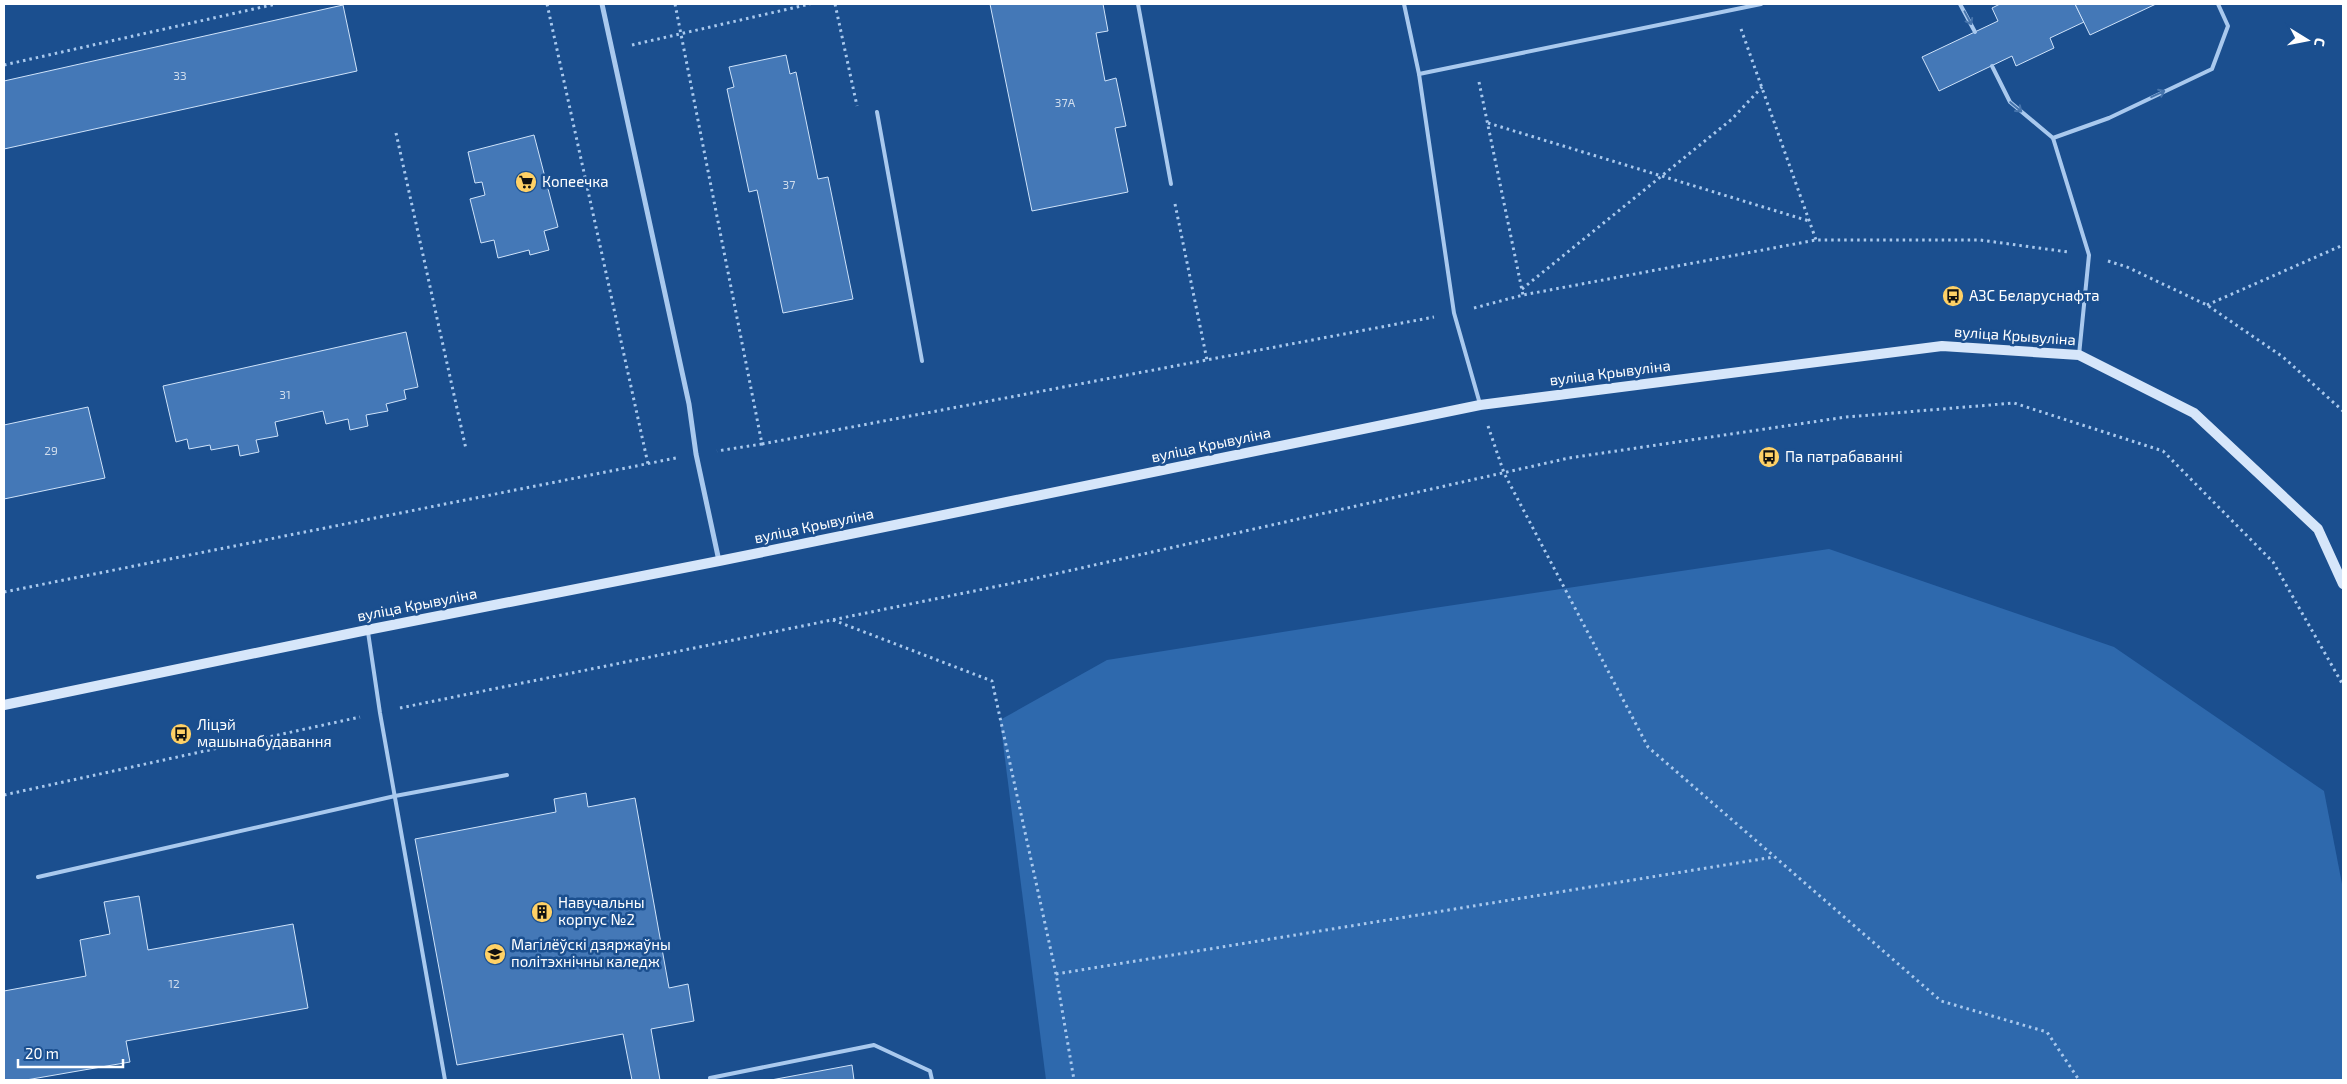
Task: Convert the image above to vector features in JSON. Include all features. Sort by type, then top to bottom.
[{"type":"main road","name":"вуліца Крывуліна","points":[[4,705],[367,630],[719,561],[1480,404],[1942,346],[2080,355],[2194,413],[2318,529],[2343,584]]},
{"type":"street","points":[[602,4],[688,404],[696,454],[719,561]]},
{"type":"lane","points":[[1138,4],[1171,184]]},
{"type":"lane","points":[[1404,4],[1419,74],[1454,313],[1480,404]]},
{"type":"lane","points":[[1419,74],[1735,11],[1761,4]]},
{"type":"lane","points":[[1960,4],[1975,32]]},
{"type":"lane","points":[[2053,138],[2109,118],[2212,69],[2228,26],[2218,4]]},
{"type":"lane","points":[[1992,66],[2010,102],[2053,138],[2089,255],[2080,355]]},
{"type":"lane","points":[[877,112],[922,361]]},
{"type":"lane","points":[[367,630],[445,1080]]},
{"type":"lane","points":[[38,877],[395,796],[508,775]]},
{"type":"lane","points":[[710,1078],[874,1045],[930,1071],[932,1080]]},
{"type":"path","points":[[4,65],[276,4]]},
{"type":"path","points":[[547,4],[648,464]]},
{"type":"path","points":[[674,4],[762,444]]},
{"type":"path","points":[[612,49],[810,4]]},
{"type":"path","points":[[835,4],[859,116],[877,112]]},
{"type":"path","points":[[1735,11],[1816,240]]},
{"type":"path","points":[[1475,63],[1523,295]]},
{"type":"path","points":[[1522,289],[1732,119],[1762,87]]},
{"type":"path","points":[[1488,123],[1809,221]]},
{"type":"path","points":[[396,133],[466,449]]},
{"type":"path","points":[[1171,184],[1207,360]]},
{"type":"path","points":[[4,592],[696,454],[762,444],[1454,313],[1523,295],[1816,240],[1980,240],[2089,255],[2127,267],[2207,305],[2283,357],[2343,411]]},
{"type":"path","points":[[2207,305],[2343,245]]},
{"type":"path","points":[[4,795],[380,713],[1038,578],[1569,458],[1846,417],[2014,403],[2163,451],[2273,562],[2343,685]]},
{"type":"path","points":[[1480,404],[1504,473],[1648,747],[1941,1001],[2047,1032],[2080,1080]]},
{"type":"path","points":[[832,620],[992,681],[1056,974],[1074,1080]]},
{"type":"path","points":[[1056,974],[1775,857]]},
{"type":"shaded area","points":[[1829,549],[2114,647],[2324,791],[2343,889],[2343,1080],[1046,1080],[1000,720],[1107,660],[1434,608]]},
{"type":"building","points":[[990,4],[1103,4],[1108,31],[1096,33],[1105,81],[1116,78],[1126,126],[1115,128],[1128,192],[1032,211]]},
{"type":"building","points":[[2000,4],[2075,4],[2084,22],[2050,38],[2054,48],[2016,66],[2012,56],[1939,91],[1922,57],[1998,21],[1992,8]]},
{"type":"building","points":[[2075,4],[2156,4],[2090,35]]},
{"type":"building","points":[[343,5],[357,71],[4,149],[4,81]]},
{"type":"building","points":[[786,55],[790,74],[796,72],[818,179],[828,177],[853,299],[783,313],[757,190],[749,192],[727,89],[734,87],[729,67]]},
{"type":"building","points":[[534,135],[558,227],[544,231],[549,250],[530,255],[529,250],[498,258],[494,240],[481,243],[470,199],[485,195],[482,182],[475,183],[468,152]]},
{"type":"building","points":[[406,332],[418,387],[404,390],[406,399],[386,404],[388,411],[366,415],[368,426],[350,430],[348,419],[326,424],[323,411],[275,422],[278,436],[256,440],[259,452],[240,456],[238,445],[211,450],[210,445],[189,449],[187,439],[176,442],[163,386]]},
{"type":"building","points":[[88,407],[105,478],[4,499],[4,425]]},
{"type":"building","name":"Навучальны корпус №2","points":[[586,793],[588,807],[635,798],[669,988],[688,984],[694,1021],[651,1029],[660,1080],[632,1080],[623,1034],[457,1065],[415,839],[556,812],[554,799]]},
{"type":"building","points":[[139,896],[148,950],[293,924],[308,1008],[126,1041],[130,1062],[26,1080],[4,1080],[4,991],[86,976],[80,940],[110,934],[104,902]]},
{"type":"building","points":[[852,1065],[854,1080],[771,1080]]},
{"type":"place","name":"Копеечка","points":[[526,182]]},
{"type":"place","name":"АЗС Беларуснафта","points":[[1953,296]]},
{"type":"place","name":"Па патрабаванні","points":[[1769,457]]},
{"type":"place","name":"Ліцэй машынабудавання","points":[[181,734]]},
{"type":"place","name":"Навучальны корпус №2","points":[[542,912]]},
{"type":"place","name":"Магілёўскі дзяржаўны політэхнічны каледж","points":[[495,954]]}]
